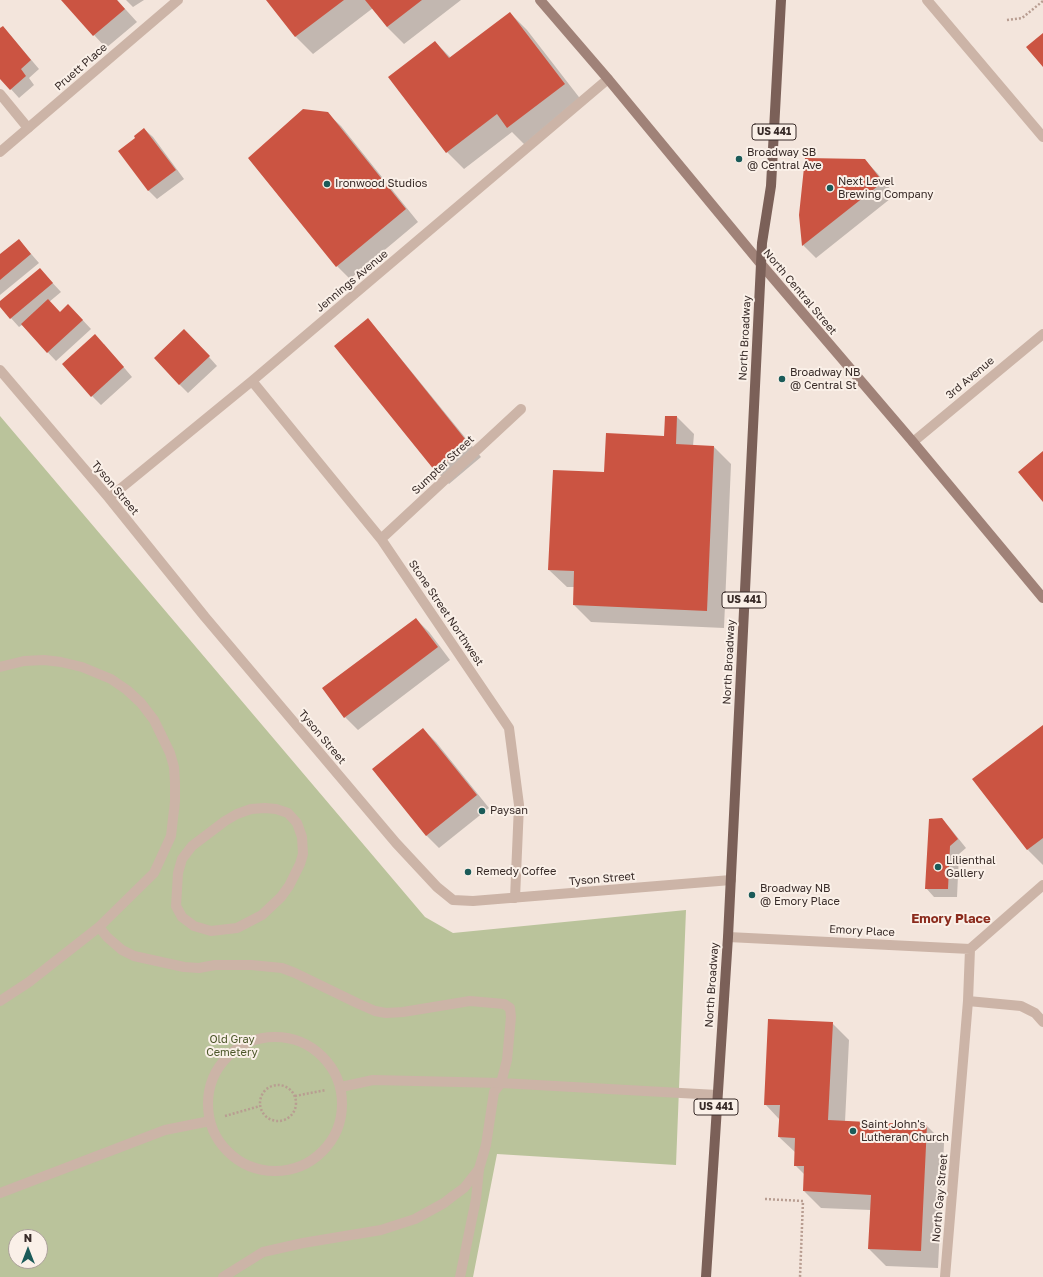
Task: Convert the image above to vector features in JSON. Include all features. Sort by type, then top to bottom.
[{"type":"main road","name":"North Central Street","points":[[540,0],[1043,598]]},
{"type":"main road","name":"North Broadway","points":[[706,1277],[728,937],[762,243],[771,186],[781,0]]},
{"type":"street","name":"Pruett Place","points":[[0,152],[178,0]]},
{"type":"street","points":[[927,0],[1043,137]]},
{"type":"street","name":"Jennings Avenue","points":[[109,498],[252,381],[608,79]]},
{"type":"street","points":[[0,94],[28,128]]},
{"type":"street","name":"3rd Avenue","points":[[913,442],[1043,334]]},
{"type":"street","name":"Tyson Street","points":[[0,370],[109,498],[205,617],[396,843],[436,887],[453,900],[473,901],[515,898],[731,880]]},
{"type":"street","name":"Stone Street Northwest","points":[[252,381],[381,539],[509,728],[519,805],[515,898]]},
{"type":"street","name":"Sumpter Street","points":[[381,539],[521,409]]},
{"type":"street","points":[[0,666],[44,660],[61,662],[82,667],[111,679],[127,690],[141,703],[154,720],[170,753],[174,767],[175,801],[171,836],[154,873],[99,927],[29,982],[0,1001]]},
{"type":"street","points":[[251,809],[276,809],[288,813],[297,823],[302,837],[303,854],[300,864],[289,886],[281,897],[262,915],[237,928],[211,931],[194,926],[182,917],[176,906],[178,874],[182,859],[192,846],[225,821],[237,814],[251,809]]},
{"type":"street","points":[[165,851],[182,859]]},
{"type":"street","points":[[970,949],[1043,885]]},
{"type":"street","points":[[99,927],[106,937],[122,950],[134,956],[169,964],[199,968],[215,965],[252,965],[282,968],[359,1004],[386,1013],[417,1010],[470,1001],[504,1004],[510,1008],[511,1017],[507,1060],[501,1084],[494,1092],[487,1140],[479,1169],[476,1199],[460,1277]]},
{"type":"street","name":"Emory Place","points":[[728,937],[970,949]]},
{"type":"street","name":"North Gay Street","points":[[945,1277],[968,1001],[970,949]]},
{"type":"street","points":[[968,1001],[1022,1006],[1035,1013],[1043,1022]]},
{"type":"street","points":[[279,1037],[293,1039],[300,1041],[318,1051],[332,1068],[341,1087],[343,1108],[339,1128],[328,1147],[312,1161],[292,1170],[271,1172],[250,1167],[238,1160],[232,1156],[218,1140],[210,1121],[208,1100],[212,1079],[223,1061],[239,1047],[258,1038],[279,1037]]},
{"type":"street","points":[[341,1087],[373,1080],[501,1084],[717,1095]]},
{"type":"street","points":[[0,1193],[165,1130],[210,1121]]},
{"type":"street","points":[[223,1277],[263,1252],[303,1243],[381,1230],[415,1219],[444,1203],[464,1188],[479,1169]]},
{"type":"path","points":[[1007,20],[1022,18],[1043,2]]},
{"type":"path","points":[[282,1085],[287,1087],[295,1096],[295,1108],[292,1113],[283,1120],[277,1121],[266,1116],[260,1106],[262,1094],[270,1087],[282,1085]]},
{"type":"path","points":[[295,1096],[341,1087]]},
{"type":"path","points":[[210,1121],[260,1106]]},
{"type":"path","points":[[765,1199],[803,1201],[800,1277]]},
{"type":"green space","name":"Old Gray Cemetery","points":[[0,416],[425,917],[453,933],[686,910],[676,1165],[497,1154],[473,1277],[0,1277]]},
{"type":"building","points":[[61,0],[117,0],[125,9],[93,36]]},
{"type":"building","points":[[266,0],[344,0],[295,37]]},
{"type":"building","points":[[365,0],[422,0],[387,27]]},
{"type":"building","points":[[510,12],[565,84],[507,128],[497,114],[446,153],[388,77],[435,41],[449,58]]},
{"type":"building","points":[[3,26],[31,60],[21,69],[26,76],[10,90],[0,79],[0,28]]},
{"type":"building","points":[[1043,33],[1043,67],[1026,47]]},
{"type":"building","name":"Ironwood Studios","points":[[303,109],[328,112],[406,209],[336,267],[248,158]]},
{"type":"building","points":[[144,128],[176,170],[148,191],[118,151],[135,138],[134,136]]},
{"type":"building","points":[[805,158],[865,159],[883,182],[802,246],[799,215]]},
{"type":"building","points":[[19,239],[31,254],[0,280],[0,254]]},
{"type":"building","points":[[40,268],[53,283],[10,319],[0,307],[0,301]]},
{"type":"building","points":[[48,299],[60,312],[68,304],[83,320],[47,353],[21,324]]},
{"type":"building","points":[[368,318],[469,444],[435,471],[334,346]]},
{"type":"building","points":[[184,329],[210,356],[179,385],[154,358]]},
{"type":"building","points":[[95,334],[124,367],[91,397],[62,364]]},
{"type":"building","points":[[665,416],[677,416],[676,444],[714,446],[707,611],[573,605],[574,571],[548,570],[553,470],[604,472],[606,433],[664,436]]},
{"type":"building","points":[[1043,451],[1043,502],[1018,472]]},
{"type":"building","points":[[416,618],[438,647],[344,718],[322,688]]},
{"type":"building","points":[[1043,725],[1043,838],[1027,850],[972,779]]},
{"type":"building","points":[[423,728],[477,795],[426,836],[372,769]]},
{"type":"building","name":"Lilienthal Gallery","points":[[942,818],[958,839],[950,846],[948,889],[925,889],[929,819]]},
{"type":"building","name":"Saint John's Lutheran Church","points":[[768,1019],[833,1022],[828,1120],[927,1125],[921,1251],[868,1249],[871,1195],[803,1191],[804,1166],[794,1166],[795,1138],[778,1137],[780,1105],[764,1105]]},
{"type":"place","name":"Broadway SB @ Central Ave","points":[[739,159]]},
{"type":"place","name":"Ironwood Studios","points":[[327,184]]},
{"type":"place","name":"Next Level Brewing Company","points":[[830,188]]},
{"type":"place","name":"Broadway NB @ Central St","points":[[782,379]]},
{"type":"place","name":"Paysan","points":[[482,811]]},
{"type":"place","name":"Lilienthal Gallery","points":[[938,867]]},
{"type":"place","name":"Remedy Coffee","points":[[468,872]]},
{"type":"place","name":"Broadway NB @ Emory Place","points":[[752,895]]},
{"type":"place","name":"Saint John's Lutheran Church","points":[[853,1131]]},
{"type":"district","name":"Emory Place","points":[[951,919]]}]
